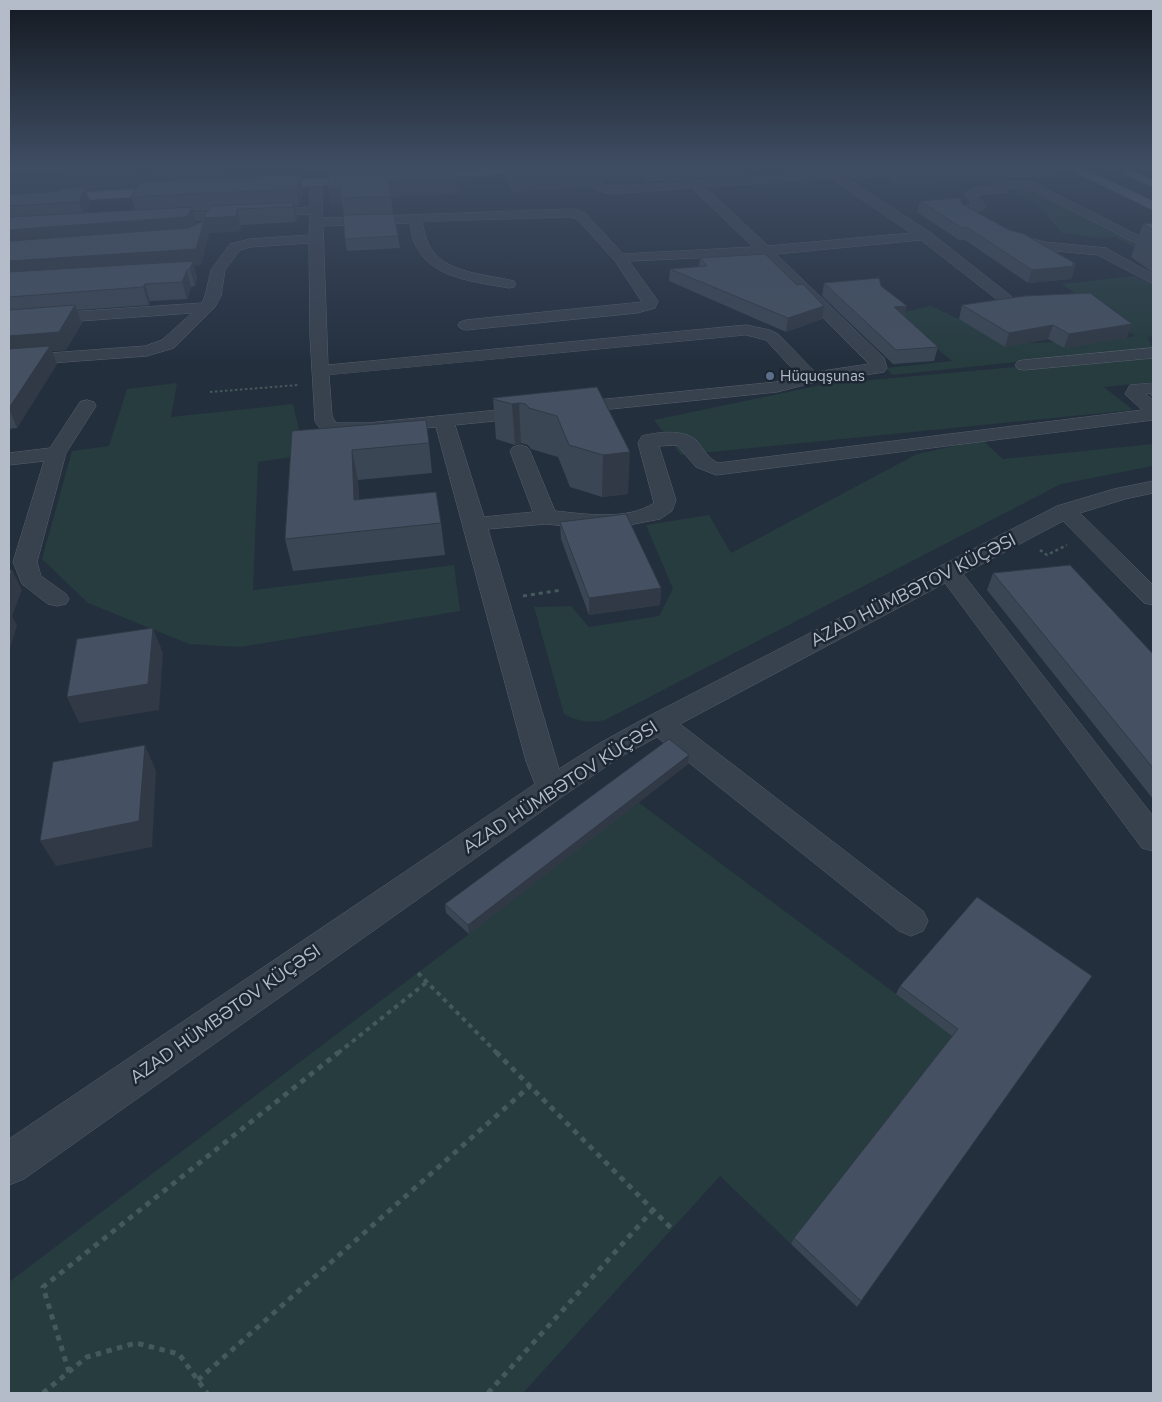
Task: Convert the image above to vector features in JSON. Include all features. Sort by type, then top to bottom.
[{"type":"street","points":[[316,232],[323,417],[326,425],[339,430],[444,421],[777,386],[811,378],[878,368],[878,362],[746,232]]},
{"type":"street","points":[[419,232],[423,246],[430,255],[448,270],[510,284]]},
{"type":"street","points":[[466,326],[637,308],[650,304],[650,301],[620,258],[596,232]]},
{"type":"street","points":[[921,232],[976,274],[1006,299],[1008,303],[978,308]]},
{"type":"street","points":[[1001,232],[1011,238],[1046,246],[1101,251],[1153,280]]},
{"type":"street","points":[[1123,232],[1153,248]]},
{"type":"street","points":[[620,258],[664,254],[683,256],[765,251],[926,236]]},
{"type":"street","points":[[9,361],[153,349],[168,344],[207,307],[213,296],[213,271],[235,247],[241,244],[316,239]]},
{"type":"street","points":[[1068,257],[1108,254]]},
{"type":"street","points":[[9,321],[207,307]]},
{"type":"street","points":[[542,318],[557,349]]},
{"type":"street","points":[[320,377],[557,349],[746,330],[758,331],[772,337],[811,378]]},
{"type":"street","points":[[1024,365],[1153,354]]},
{"type":"street","points":[[1153,388],[1136,389],[1134,394],[1153,409]]},
{"type":"street","points":[[57,599],[30,579],[25,562],[56,453],[87,406]]},
{"type":"street","points":[[476,524],[546,516],[585,521],[618,520],[652,514],[664,506],[664,495],[648,443],[649,440],[681,439],[685,441],[701,462],[716,469],[1153,414]]},
{"type":"street","points":[[444,421],[476,524],[495,600],[541,761],[552,788]]},
{"type":"street","points":[[520,451],[546,516]]},
{"type":"street","points":[[9,459],[56,453]]},
{"type":"street","name":"AZAD HÜMBƏTOV KÜÇƏSI","points":[[9,1164],[552,788],[610,750],[1065,511],[1121,493],[1153,487]]},
{"type":"street","points":[[1065,511],[1153,598]]},
{"type":"street","points":[[949,572],[1153,839]]},
{"type":"street","points":[[659,723],[910,920]]},
{"type":"path","points":[[210,392],[320,377]]},
{"type":"path","points":[[495,600],[562,590]]},
{"type":"path","points":[[418,973],[672,1229]]},
{"type":"path","points":[[69,1372],[43,1287],[427,982]]},
{"type":"path","points":[[198,1380],[530,1086]]},
{"type":"path","points":[[488,1393],[653,1210]]},
{"type":"path","points":[[43,1393],[87,1357],[136,1343],[179,1354],[207,1393]]},
{"type":"green space","points":[[1131,232],[1153,244],[1153,257],[1115,237],[1101,238],[1062,233]]},
{"type":"green space","points":[[1134,276],[1153,285],[1153,336],[1147,337],[1153,348],[892,375],[886,368],[952,361],[895,314],[931,306],[963,321],[1025,343],[1117,340],[1135,336],[1062,284]]},
{"type":"green space","points":[[1149,355],[1153,358],[1153,382],[1104,387],[1133,410],[681,455],[654,420],[826,384]]},
{"type":"green space","points":[[177,383],[171,417],[293,404],[305,455],[258,462],[253,590],[454,565],[460,611],[240,647],[189,644],[88,603],[42,559],[72,451],[109,446],[127,389]]},
{"type":"green space","points":[[982,440],[1003,459],[1153,444],[1153,466],[1061,484],[605,720],[584,721],[564,714],[534,607],[571,606],[589,627],[659,616],[673,589],[646,525],[709,515],[731,553],[917,454]]},
{"type":"green space","points":[[638,802],[954,1037],[791,1244],[720,1176],[523,1393],[9,1393],[9,1282],[469,934]]},
{"type":"building","points":[[127,232],[201,232],[196,249],[9,261],[10,241]]},
{"type":"building","points":[[344,232],[397,232],[398,236],[345,239]]},
{"type":"building","points":[[975,232],[1024,234],[1076,264],[1072,264],[1075,266],[1032,270]]},
{"type":"building","points":[[765,254],[797,285],[803,284],[824,306],[788,318],[670,269],[707,266],[700,258]]},
{"type":"building","points":[[193,261],[182,282],[145,284],[143,287],[9,297],[9,272]]},
{"type":"building","points":[[879,278],[881,286],[907,306],[894,307],[938,347],[896,350],[824,283]]},
{"type":"building","points":[[1090,293],[1132,324],[1069,334],[1053,325],[1009,333],[962,305],[1024,296]]},
{"type":"building","points":[[75,305],[59,332],[9,336],[9,310]]},
{"type":"building","points":[[50,346],[9,408],[9,349]]},
{"type":"building","points":[[597,387],[630,452],[603,455],[569,445],[557,416],[529,408],[526,404],[512,404],[493,399],[493,398]]},
{"type":"building","points":[[426,420],[429,443],[352,450],[354,500],[436,492],[441,523],[285,539],[292,431]]},
{"type":"building","points":[[626,514],[661,588],[589,598],[560,522]]},
{"type":"building","points":[[1070,565],[1153,654],[1153,768],[993,573]]},
{"type":"building","points":[[153,628],[148,684],[67,697],[77,639]]},
{"type":"building","points":[[669,739],[689,755],[468,925],[445,904]]},
{"type":"building","points":[[145,745],[139,821],[40,841],[53,762]]},
{"type":"building","points":[[977,897],[1092,976],[861,1301],[794,1238],[958,1029],[900,986]]},
{"type":"place","name":"Hüquqşunas","points":[[770,376]]}]
